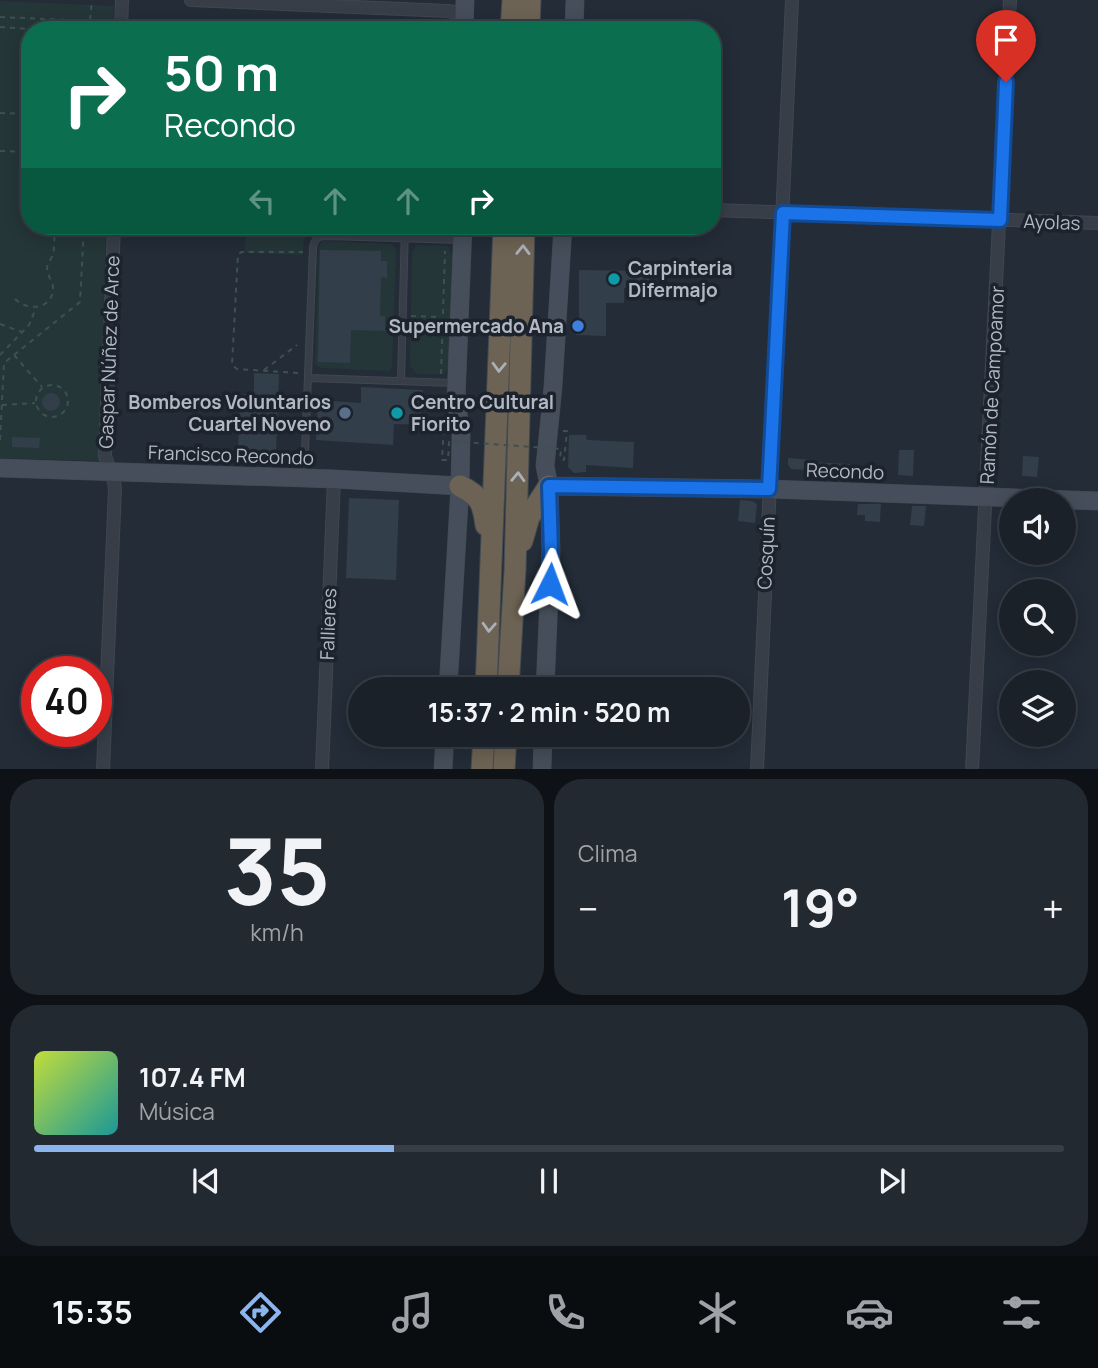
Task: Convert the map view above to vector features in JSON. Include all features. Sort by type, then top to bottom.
[{"type":"highway","points":[[512,21],[513,0]]},
{"type":"highway","points":[[529,21],[530,0]]},
{"type":"highway","points":[[487,677],[504,235]]},
{"type":"highway","points":[[509,677],[515,570],[524,235]]},
{"type":"highway","points":[[460,486],[474,493],[484,508],[492,564]]},
{"type":"highway","points":[[515,570],[529,517],[549,486]]},
{"type":"highway","points":[[482,769],[483,747]]},
{"type":"highway","points":[[504,769],[505,747]]},
{"type":"street","points":[[121,21],[122,0]]},
{"type":"street","points":[[191,0],[434,10],[464,15]]},
{"type":"street","points":[[574,21],[575,0]]},
{"type":"street","name":"Cosquín","points":[[757,769],[792,0]]},
{"type":"street","name":"Ramón de Campoamor","points":[[972,769],[1010,0]]},
{"type":"street","name":"Ayolas","points":[[721,210],[1098,223]]},
{"type":"street","name":"Gaspar Núñez de Arce","points":[[103,769],[115,489],[105,456],[114,235]]},
{"type":"street","points":[[449,677],[461,435],[456,399],[448,383],[457,235]]},
{"type":"street","points":[[546,677],[551,551],[549,486],[545,466],[554,387],[562,235]]},
{"type":"street","name":"Francisco Recondo","points":[[0,468],[460,486]]},
{"type":"street","name":"Fallieres","points":[[322,769],[334,479]]},
{"type":"street","name":"Recondo","points":[[549,486],[769,489],[1098,501]]},
{"type":"street","points":[[443,769],[444,747]]},
{"type":"street","points":[[542,769],[543,747]]},
{"type":"lane","points":[[401,381],[405,235]]},
{"type":"lane","points":[[304,478],[314,243],[320,236],[405,239],[457,235]]},
{"type":"lane","points":[[309,376],[448,383]]},
{"type":"path","points":[[0,17],[90,21],[92,0]]},
{"type":"path","points":[[0,27],[21,28]]},
{"type":"path","points":[[0,113],[21,114]]},
{"type":"path","points":[[0,151],[21,152]]},
{"type":"path","points":[[15,299],[26,307],[36,307],[47,301],[53,292],[47,270],[53,256],[54,235]]},
{"type":"path","points":[[0,440],[4,363],[80,302],[84,235]]},
{"type":"path","points":[[448,383],[457,235]]},
{"type":"path","points":[[309,376],[237,369],[232,365],[238,254],[313,252]]},
{"type":"path","points":[[0,355],[32,322],[36,307]]},
{"type":"path","points":[[403,316],[451,317]]},
{"type":"path","points":[[0,324],[22,332]]},
{"type":"path","points":[[264,371],[298,345]]},
{"type":"path","points":[[14,355],[43,388]]},
{"type":"path","points":[[52,385],[63,389],[68,398],[67,409],[59,416],[48,416],[39,411],[36,403],[43,388],[52,385]]},
{"type":"path","points":[[2,405],[36,403]]},
{"type":"path","points":[[448,425],[444,424],[442,460],[448,460],[449,441],[561,449],[560,460],[564,460],[567,431],[563,431]]},
{"type":"shaded area","points":[[0,1],[114,6],[113,21],[21,21],[21,235],[106,235],[99,461],[0,458]]},
{"type":"shaded area","points":[[246,235],[306,235],[303,255],[245,253]]},
{"type":"shaded area","points":[[323,241],[391,244],[396,249],[392,368],[388,371],[321,368],[315,364],[319,245]]},
{"type":"shaded area","points":[[417,245],[448,246],[452,254],[449,367],[444,374],[417,374],[410,366],[412,252]]},
{"type":"building","points":[[320,250],[381,251],[381,261],[387,261],[387,278],[381,277],[380,316],[385,316],[385,331],[351,330],[350,363],[318,362]]},
{"type":"building","points":[[579,270],[649,271],[649,288],[624,288],[624,303],[606,303],[606,336],[576,335],[576,319],[579,319]]},
{"type":"building","points":[[254,373],[279,374],[276,453],[238,451],[240,394],[254,394]]},
{"type":"building","points":[[361,387],[423,390],[421,425],[394,424],[393,445],[316,440],[318,400],[361,403]]},
{"type":"building","points":[[51,393],[57,396],[60,402],[57,408],[51,411],[45,408],[42,402],[45,396]]},
{"type":"building","points":[[569,435],[586,435],[587,440],[634,442],[633,468],[586,465],[586,472],[574,473],[568,467]]},
{"type":"building","points":[[12,437],[40,438],[39,448],[12,447]]},
{"type":"building","points":[[899,450],[914,450],[913,476],[898,475]]},
{"type":"building","points":[[1023,456],[1039,457],[1037,477],[1022,476]]},
{"type":"building","points":[[788,458],[850,464],[850,473],[791,469]]},
{"type":"building","points":[[349,498],[399,500],[396,580],[346,578]]},
{"type":"building","points":[[740,500],[757,504],[755,523],[738,521]]},
{"type":"building","points":[[858,504],[881,504],[880,522],[865,521],[865,515],[857,515]]},
{"type":"building","points":[[912,506],[926,506],[924,526],[910,525]]},
{"type":"place","name":"Carpinteria Difermajo","points":[[614,279]]},
{"type":"place","name":"Supermercado Ana","points":[[578,326]]},
{"type":"place","name":"Bomberos Voluntarios Cuartel Noveno","points":[[345,413]]},
{"type":"place","name":"Centro Cultural Fiorito","points":[[397,413]]},
{"type":"route","points":[[550,584],[549,486],[769,489],[783,213],[1000,220],[1006,82]]}]
